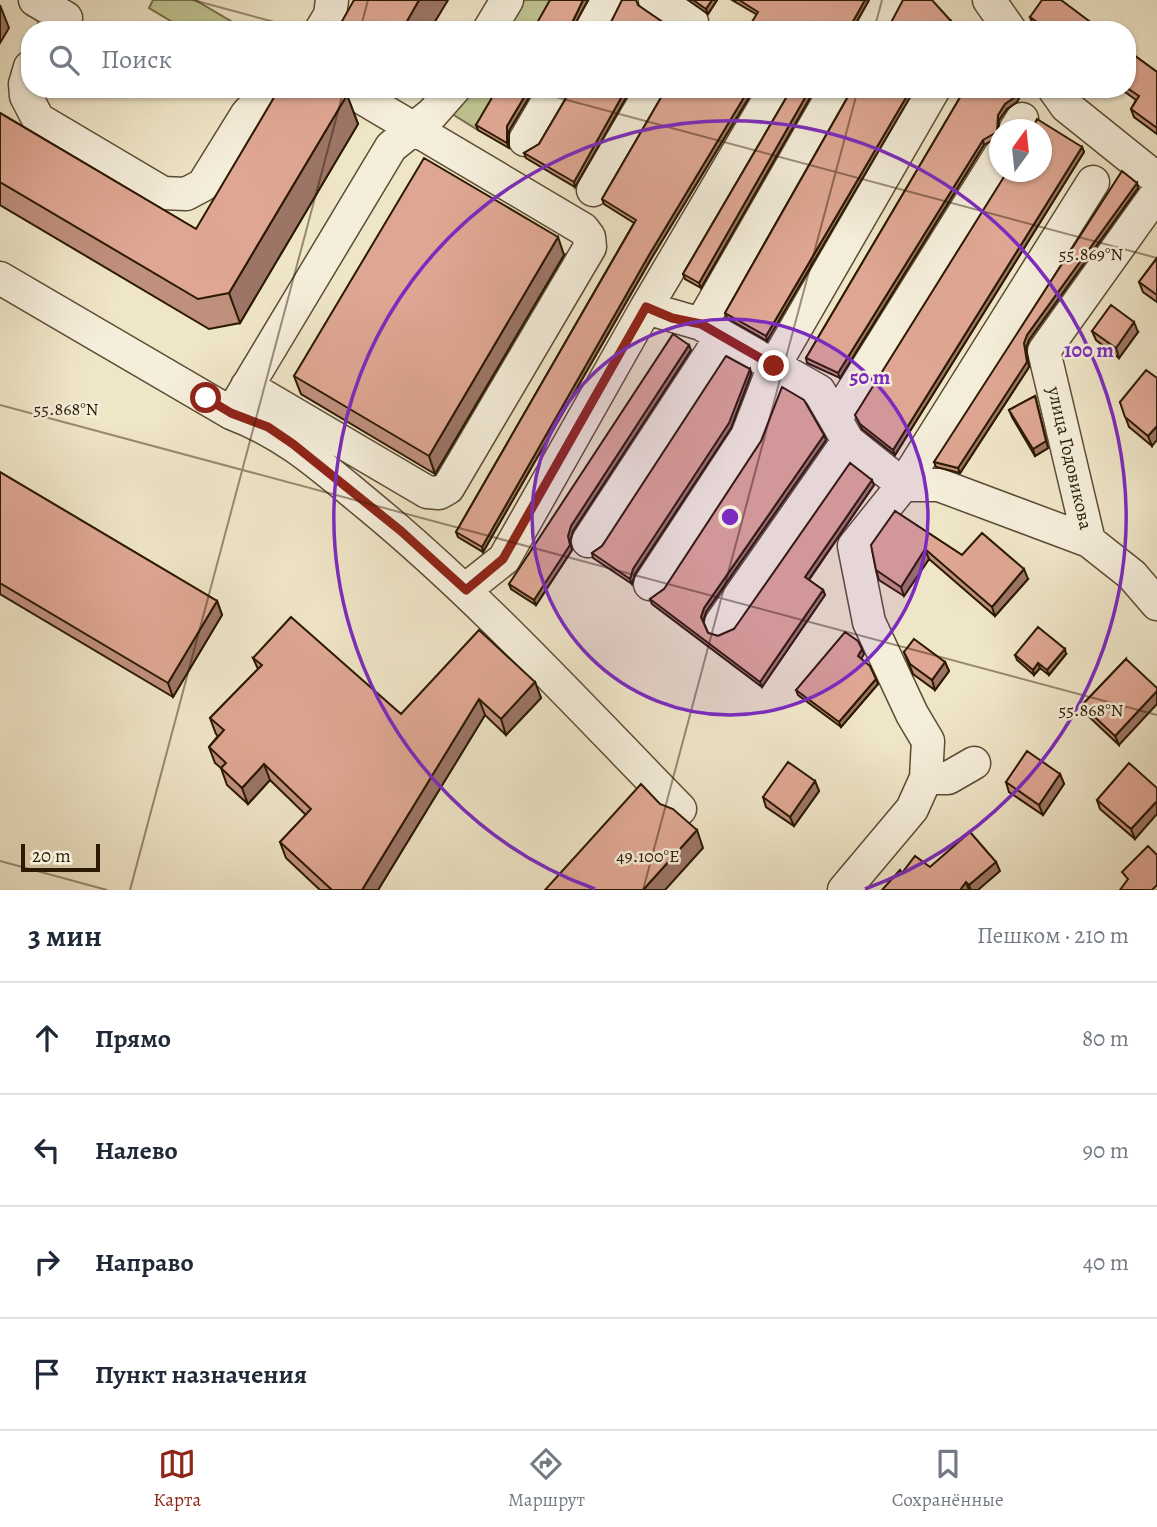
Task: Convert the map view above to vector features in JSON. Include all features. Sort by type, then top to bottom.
[{"type":"street","points":[[36,0],[68,16]]},
{"type":"street","points":[[326,21],[332,0]]},
{"type":"street","points":[[494,21],[507,0]]},
{"type":"street","points":[[596,21],[608,0]]},
{"type":"street","points":[[876,21],[888,0]]},
{"type":"street","points":[[989,0],[1004,21]]},
{"type":"street","points":[[27,98],[38,119],[163,193],[175,195],[194,191],[203,185],[247,114],[262,98]]},
{"type":"street","points":[[247,386],[427,492],[439,493],[448,488],[591,242],[583,229],[362,98]]},
{"type":"street","points":[[231,413],[383,159],[396,140],[432,114],[446,98]]},
{"type":"street","points":[[525,140],[550,98]]},
{"type":"street","points":[[593,190],[647,98]]},
{"type":"street","points":[[466,590],[503,559],[646,307],[770,98]]},
{"type":"street","points":[[588,541],[711,330],[831,98]]},
{"type":"street","points":[[650,584],[747,436],[774,366],[929,98]]},
{"type":"street","points":[[1060,98],[1066,106],[1157,179]]},
{"type":"street","points":[[721,622],[842,429],[989,172]]},
{"type":"street","points":[[844,890],[912,809],[926,778],[928,741],[912,714],[869,622],[855,546],[903,485],[1093,182]]},
{"type":"street","name":"улица Годовикова","points":[[1157,193],[1044,351],[1089,541],[1132,575],[1157,604]]},
{"type":"street","points":[[0,278],[231,413],[268,427],[293,444],[401,531],[466,590],[680,809]]},
{"type":"street","points":[[646,307],[711,330],[819,391],[842,429],[903,485],[939,485],[1089,541]]},
{"type":"street","points":[[926,778],[947,778],[974,763]]},
{"type":"green space","points":[[153,0],[195,0],[231,21],[171,21],[149,8]]},
{"type":"green space","points":[[520,0],[555,0],[542,21],[507,21]]},
{"type":"green space","points":[[462,98],[497,98],[478,130],[452,114]]},
{"type":"building","points":[[354,0],[419,0],[407,21],[342,21]]},
{"type":"building","points":[[550,0],[583,0],[573,21],[538,21]]},
{"type":"building","points":[[622,0],[636,0],[638,5],[661,21],[612,21]]},
{"type":"building","points":[[693,0],[712,0],[706,9]]},
{"type":"building","points":[[739,0],[865,0],[853,21],[752,21],[758,12]]},
{"type":"building","points":[[903,0],[932,0],[951,21],[892,21]]},
{"type":"building","points":[[1042,0],[1061,0],[1089,21],[1036,21],[1030,17]]},
{"type":"building","points":[[1136,57],[1157,72],[1157,128],[1131,109],[1139,96],[1136,94]]},
{"type":"building","points":[[274,98],[345,98],[229,293],[198,299],[0,182],[0,113],[196,229]]},
{"type":"building","points":[[492,98],[524,98],[507,126],[507,143],[476,125]]},
{"type":"building","points":[[566,98],[621,98],[574,182],[524,153],[539,144]]},
{"type":"building","points":[[661,98],[744,98],[649,255],[482,547],[456,532],[636,220],[602,199]]},
{"type":"building","points":[[786,98],[805,98],[699,283],[683,274]]},
{"type":"building","points":[[847,98],[906,98],[766,336],[725,313]]},
{"type":"building","points":[[960,98],[1014,98],[1005,104],[998,119],[989,119],[989,137],[983,140],[838,373],[806,358]]},
{"type":"building","points":[[1052,128],[1082,147],[893,450],[860,424],[855,415],[1001,182],[1052,182]]},
{"type":"building","points":[[424,158],[558,237],[429,456],[294,376]]},
{"type":"building","points":[[1122,171],[1137,183],[1027,335],[1024,343],[1027,362],[958,468],[934,462]]},
{"type":"building","points":[[1157,258],[1157,295],[1139,282]]},
{"type":"building","points":[[1111,305],[1134,322],[1116,348],[1092,331]]},
{"type":"building","points":[[673,334],[689,345],[571,526],[568,536],[570,545],[534,600],[509,584]]},
{"type":"building","points":[[726,356],[750,369],[729,423],[633,569],[630,579],[592,553],[602,546]]},
{"type":"building","points":[[1146,370],[1157,378],[1157,426],[1148,436],[1125,417],[1120,402]]},
{"type":"building","points":[[782,387],[804,400],[824,435],[704,608],[701,617],[708,633],[718,636],[734,629],[850,463],[872,480],[805,577],[823,590],[760,682],[650,599],[664,589],[761,441]]},
{"type":"building","points":[[1035,396],[1046,441],[1033,449],[1009,410]]},
{"type":"building","points":[[0,472],[217,601],[168,683],[0,583]]},
{"type":"building","points":[[895,511],[962,555],[982,533],[1024,569],[992,607],[925,549],[901,587],[876,570],[871,545]]},
{"type":"building","points":[[291,617],[401,714],[479,630],[535,682],[501,719],[479,699],[362,890],[332,890],[280,842],[311,809],[264,764],[242,788],[221,768],[226,763],[209,747],[224,730],[210,718],[262,665],[253,658]]},
{"type":"building","points":[[1038,627],[1065,649],[1047,670],[1038,663],[1033,670],[1015,655]]},
{"type":"building","points":[[845,632],[858,641],[862,649],[858,656],[870,666],[876,679],[839,722],[796,690]]},
{"type":"building","points":[[914,639],[945,662],[932,680],[910,664],[904,652]]},
{"type":"building","points":[[1126,659],[1157,691],[1115,736],[1082,705]]},
{"type":"building","points":[[1027,751],[1060,774],[1039,805],[1006,782]]},
{"type":"building","points":[[788,762],[815,781],[790,817],[763,797]]},
{"type":"building","points":[[1129,763],[1157,788],[1157,801],[1131,829],[1097,800]]},
{"type":"building","points":[[641,784],[660,804],[673,809],[697,830],[643,890],[545,890]]},
{"type":"building","points":[[970,832],[996,862],[969,885],[966,882],[960,890],[882,890],[900,870],[902,873],[915,856],[930,867]]},
{"type":"building","points":[[1148,846],[1157,855],[1157,885],[1152,890],[1120,890],[1128,879],[1122,872]]},
{"type":"route","points":[[206,398],[231,413],[268,427],[293,444],[401,531],[466,590],[503,559],[646,307],[672,318],[701,324],[774,366]]}]
